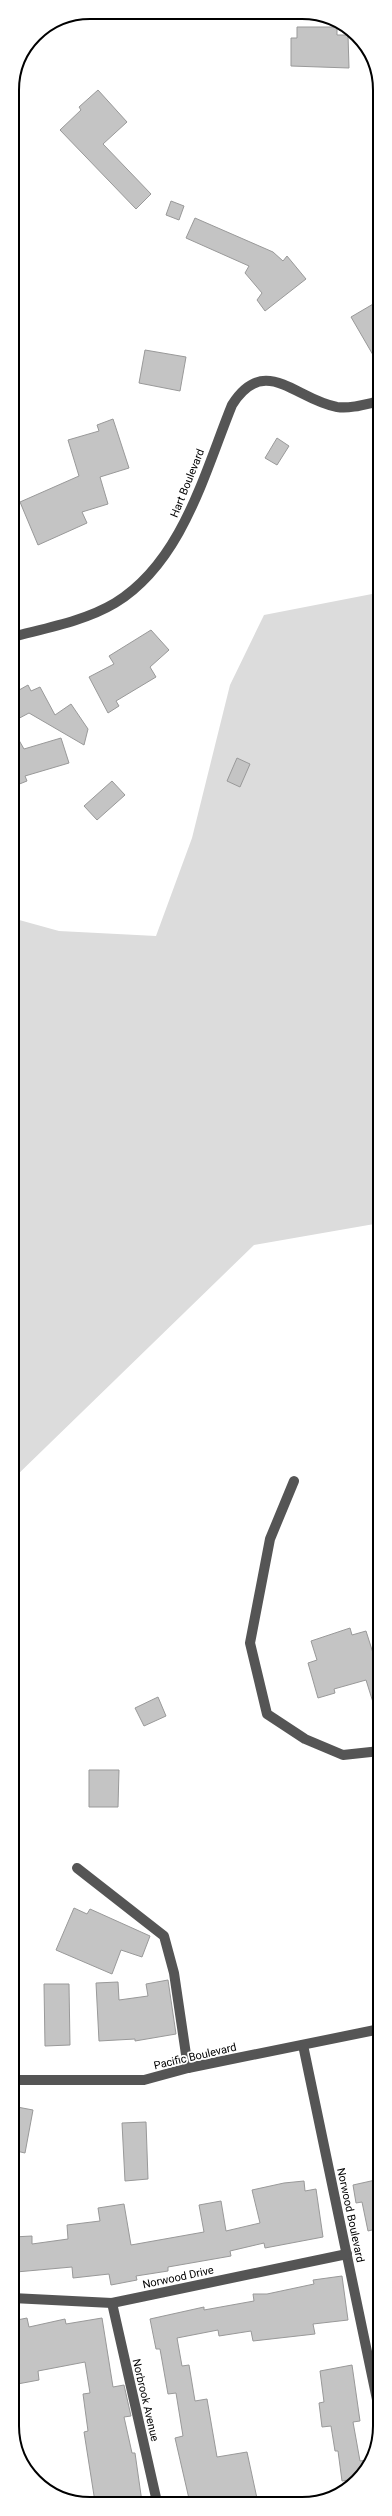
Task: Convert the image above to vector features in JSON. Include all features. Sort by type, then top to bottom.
[{"type":"street","name":"Hart Boulevard","points":[[19,635],[79,618],[115,603],[152,574],[178,537],[232,405],[239,394],[249,386],[261,381],[274,381],[287,384],[320,403],[339,407],[358,406],[373,403]]},
{"type":"street","points":[[294,1481],[270,1539],[250,1643],[267,1714],[305,1739],[343,1755],[373,1752]]},
{"type":"street","points":[[78,1868],[164,1936],[174,1973],[188,2068]]},
{"type":"street","name":"Pacific Boulevard","points":[[19,2080],[144,2080],[188,2068],[373,2030]]},
{"type":"street","name":"Norwood Boulevard","points":[[303,2045],[373,2380]]},
{"type":"street","name":"Norwood Drive","points":[[19,2298],[112,2303],[347,2254]]},
{"type":"street","name":"Norbrook Avenue","points":[[112,2303],[156,2497]]},
{"type":"shaded area","points":[[373,592],[373,1224],[254,1245],[19,1473],[19,920],[59,931],[156,936],[192,838],[230,685],[264,615],[372,594]]},
{"type":"building","points":[[297,27],[337,28],[337,35],[346,35],[348,37],[349,68],[291,66],[291,38],[297,38]]},
{"type":"building","points":[[98,90],[127,122],[103,144],[151,194],[136,209],[60,130],[81,110],[79,107]]},
{"type":"building","points":[[171,201],[184,206],[179,220],[166,215]]},
{"type":"building","points":[[195,218],[273,252],[283,261],[287,256],[306,279],[265,311],[257,300],[262,293],[245,273],[249,266],[186,238]]},
{"type":"building","points":[[373,304],[373,355],[351,317]]},
{"type":"building","points":[[145,350],[186,357],[180,391],[139,383]]},
{"type":"building","points":[[113,419],[129,468],[100,477],[108,504],[82,512],[87,523],[38,545],[20,502],[79,476],[68,440],[99,431],[97,425]]},
{"type":"building","points":[[277,438],[289,446],[277,465],[265,458]]},
{"type":"building","points":[[151,630],[169,650],[150,667],[156,677],[116,701],[119,706],[108,713],[89,677],[114,664],[109,656]]},
{"type":"building","points":[[28,685],[31,691],[40,687],[55,715],[71,704],[88,729],[84,745],[29,713],[19,718],[19,690]]},
{"type":"building","points":[[61,738],[69,763],[25,776],[27,781],[19,784],[19,740],[24,749]]},
{"type":"building","points":[[237,758],[250,764],[240,787],[227,781]]},
{"type":"building","points":[[112,781],[125,795],[97,820],[84,806]]},
{"type":"building","points":[[350,1628],[352,1635],[366,1631],[373,1653],[373,1702],[366,1680],[334,1689],[335,1693],[318,1698],[308,1663],[317,1660],[311,1641]]},
{"type":"building","points":[[158,1697],[166,1716],[144,1726],[135,1708]]},
{"type":"building","points":[[89,1770],[119,1770],[118,1807],[89,1807]]},
{"type":"building","points":[[74,1908],[87,1914],[90,1909],[150,1936],[142,1957],[121,1950],[112,1974],[56,1950]]},
{"type":"building","points":[[168,1980],[176,2034],[135,2041],[135,2039],[99,2041],[96,1983],[118,1982],[119,2000],[148,1996],[146,1984]]},
{"type":"building","points":[[44,1984],[69,1984],[70,2045],[45,2046]]},
{"type":"building","points":[[19,2107],[33,2110],[25,2153],[19,2152]]},
{"type":"building","points":[[146,2122],[148,2179],[125,2181],[122,2123]]},
{"type":"building","points":[[304,2181],[305,2191],[316,2189],[323,2237],[265,2248],[264,2243],[230,2251],[231,2256],[168,2267],[168,2271],[136,2276],[137,2280],[111,2285],[109,2274],[73,2278],[72,2267],[19,2272],[19,2237],[32,2236],[32,2244],[68,2239],[67,2225],[100,2221],[98,2208],[124,2204],[131,2245],[204,2232],[199,2205],[221,2201],[226,2231],[260,2223],[252,2190],[284,2183]]},
{"type":"building","points":[[373,2181],[373,2230],[368,2231],[362,2202],[356,2203],[353,2185]]},
{"type":"building","points":[[342,2276],[348,2320],[313,2324],[315,2334],[253,2341],[251,2331],[219,2336],[218,2330],[177,2338],[182,2366],[189,2365],[195,2401],[207,2399],[217,2457],[247,2452],[257,2497],[189,2497],[175,2438],[183,2436],[176,2393],[168,2394],[160,2349],[156,2349],[150,2319],[204,2307],[204,2310],[254,2301],[253,2294],[267,2294],[314,2284],[313,2280]]},
{"type":"building","points":[[27,2318],[29,2327],[65,2319],[66,2324],[102,2318],[113,2387],[124,2385],[131,2416],[124,2417],[132,2453],[135,2453],[141,2497],[94,2497],[84,2432],[88,2431],[83,2394],[90,2393],[85,2362],[38,2371],[39,2380],[19,2384],[19,2320]]},
{"type":"building","points":[[352,2365],[360,2421],[353,2422],[360,2461],[365,2460],[347,2480],[342,2481],[338,2451],[335,2451],[331,2426],[322,2427],[319,2403],[324,2402],[320,2371]]}]
